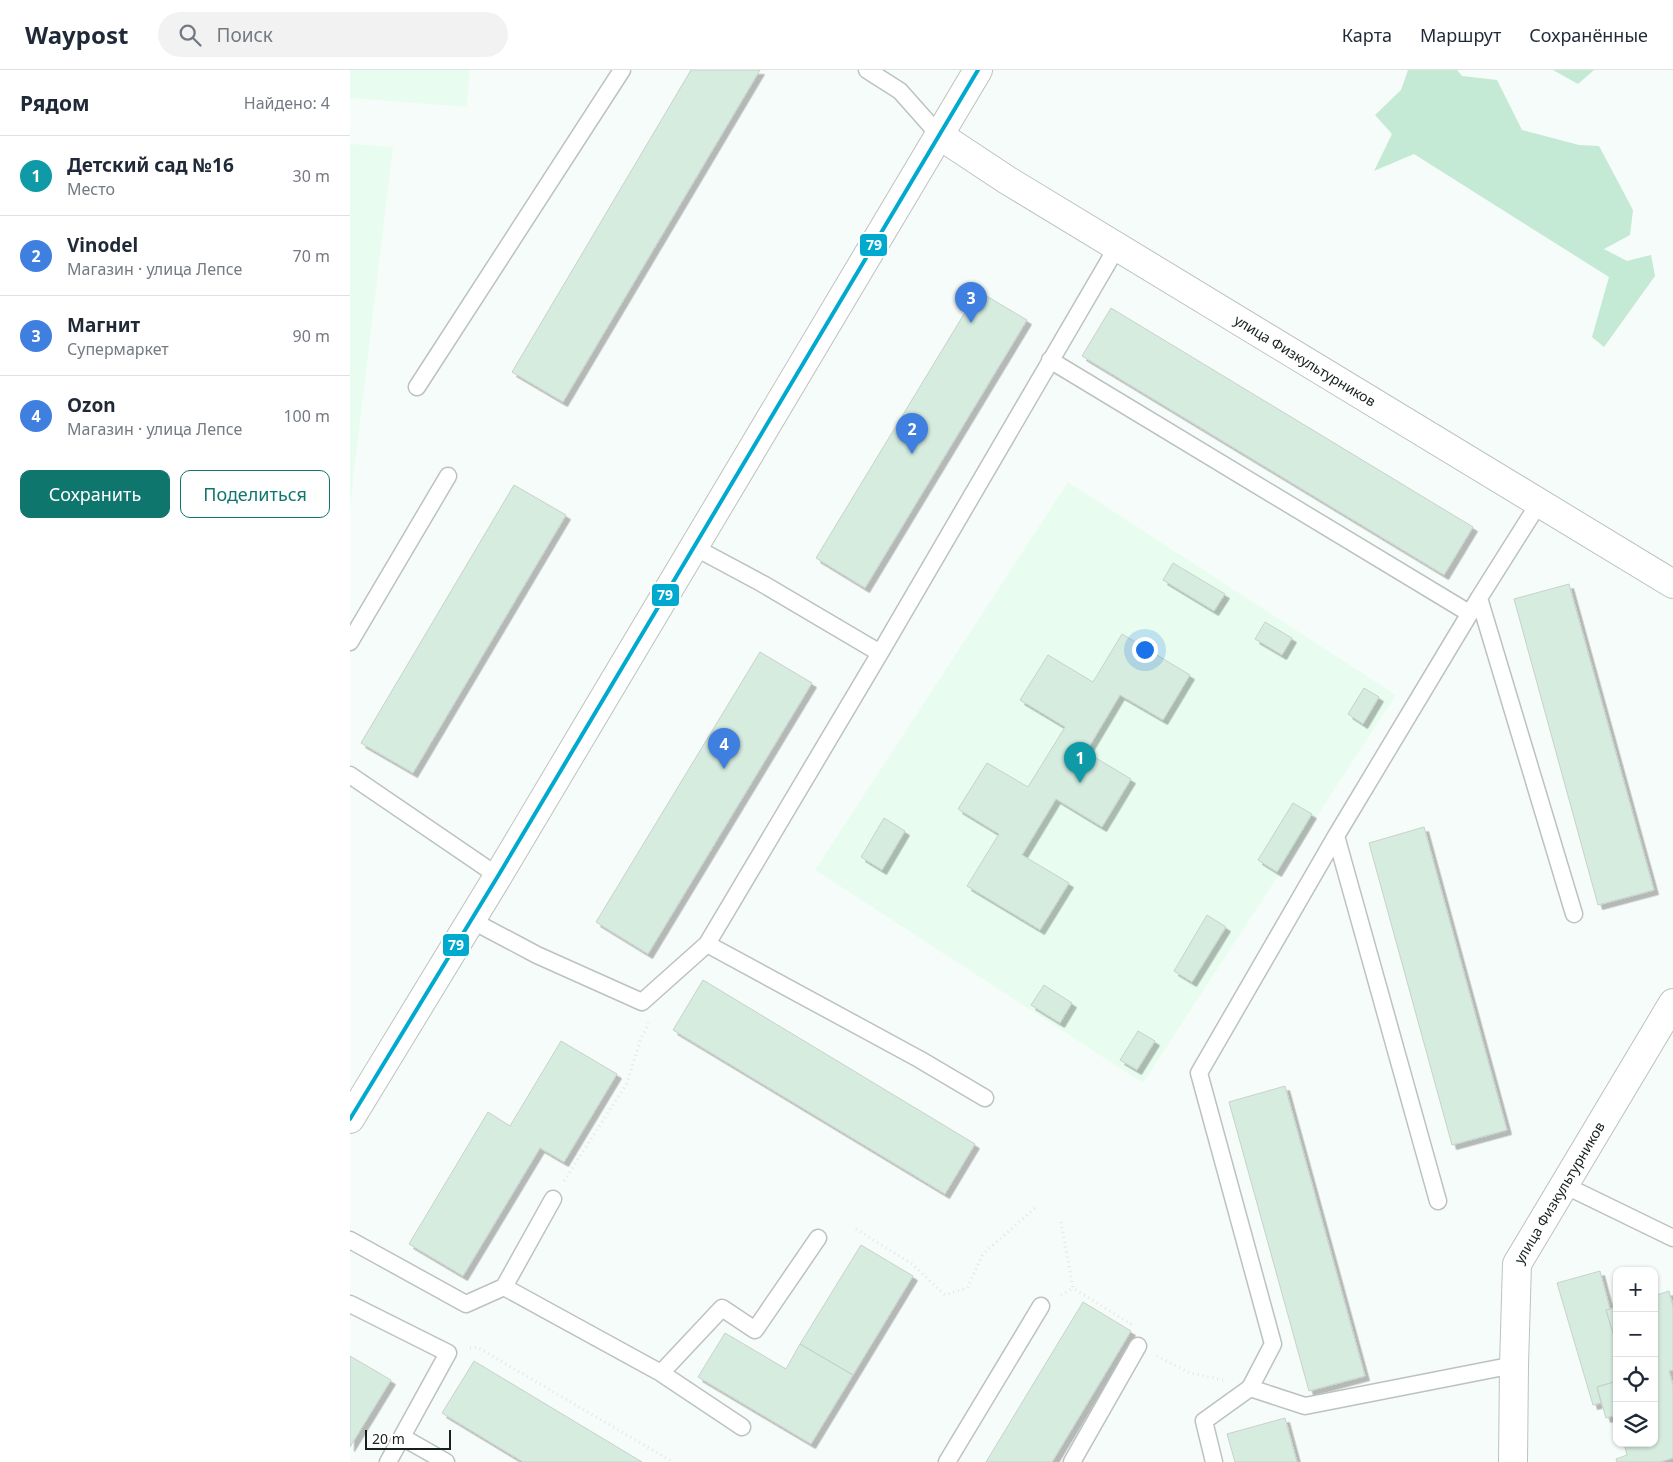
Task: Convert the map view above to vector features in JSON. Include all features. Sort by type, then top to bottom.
[{"type":"street","points":[[350,1119],[498,876],[978,70]]},
{"type":"street","name":"улица Физкультурников","points":[[939,134],[1007,180],[1673,584]]},
{"type":"street","name":"улица Физкультурников","points":[[1513,1462],[1517,1264],[1673,1003]]},
{"type":"lane","points":[[418,387],[622,70]]},
{"type":"lane","points":[[867,70],[900,91],[939,134]]},
{"type":"lane","points":[[471,920],[537,955],[642,1002],[707,944],[880,653],[1117,247]]},
{"type":"lane","points":[[1050,360],[1470,613]]},
{"type":"lane","points":[[350,642],[448,476]]},
{"type":"lane","points":[[1214,1462],[1204,1421],[1250,1388],[1273,1344],[1199,1073],[1336,836],[1479,598],[1540,503]]},
{"type":"lane","points":[[694,547],[763,584],[880,653]]},
{"type":"lane","points":[[1479,598],[1574,914]]},
{"type":"lane","points":[[350,775],[498,876]]},
{"type":"lane","points":[[1336,836],[1438,1201]]},
{"type":"lane","points":[[707,944],[919,1059],[985,1098]]},
{"type":"lane","points":[[1564,1185],[1673,1238]]},
{"type":"lane","points":[[350,1240],[466,1304],[504,1287],[553,1199]]},
{"type":"lane","points":[[661,1373],[722,1308],[755,1330],[818,1238]]},
{"type":"lane","points":[[504,1287],[661,1373],[742,1427]]},
{"type":"lane","points":[[350,1304],[448,1353],[388,1462]]},
{"type":"lane","points":[[947,1462],[1041,1306]]},
{"type":"lane","points":[[1072,1462],[1138,1346]]},
{"type":"lane","points":[[1250,1388],[1305,1406],[1514,1365]]},
{"type":"lane","points":[[402,1437],[446,1462]]},
{"type":"path","points":[[553,1199],[627,1083],[641,1038],[648,1025]]},
{"type":"path","points":[[856,1229],[912,1264],[945,1295],[967,1288],[983,1254],[1036,1207]]},
{"type":"path","points":[[1061,1222],[1074,1288],[1142,1331],[1138,1346],[1190,1373],[1214,1378]]},
{"type":"path","points":[[448,1353],[477,1347],[673,1462]]},
{"type":"shaded area","points":[[350,70],[470,70],[467,107],[350,98]]},
{"type":"shaded area","points":[[350,144],[393,147],[350,505]]},
{"type":"shaded area","points":[[1068,482],[1396,695],[1143,1083],[815,870]]},
{"type":"green space","points":[[1408,70],[1457,70],[1462,76],[1497,80],[1522,130],[1579,145],[1599,146],[1633,210],[1630,235],[1604,249],[1627,261],[1651,255],[1655,276],[1604,347],[1592,337],[1609,277],[1414,154],[1374,171],[1392,134],[1375,115],[1401,90]]},
{"type":"green space","points":[[1553,70],[1594,70],[1578,84]]},
{"type":"building","points":[[691,70],[760,70],[563,402],[512,372]]},
{"type":"building","points":[[978,291],[1027,320],[865,588],[816,558]]},
{"type":"building","points":[[1111,308],[1473,527],[1444,575],[1082,356]]},
{"type":"building","points":[[514,485],[566,515],[413,773],[361,743]]},
{"type":"building","points":[[1173,563],[1225,594],[1214,611],[1163,580]]},
{"type":"building","points":[[1569,584],[1654,890],[1598,905],[1514,599]]},
{"type":"building","points":[[1265,622],[1292,638],[1282,655],[1255,639]]},
{"type":"building","points":[[1122,634],[1190,675],[1163,720],[1120,695],[1086,752],[1131,779],[1102,827],[1056,799],[1022,855],[1069,883],[1040,930],[967,886],[999,834],[958,809],[987,763],[1028,787],[1065,727],[1020,700],[1048,655],[1093,682]]},
{"type":"building","points":[[760,652],[812,683],[648,954],[596,922]]},
{"type":"building","points":[[1364,688],[1379,697],[1363,724],[1348,714]]},
{"type":"building","points":[[1293,803],[1312,814],[1277,872],[1258,860]]},
{"type":"building","points":[[884,818],[905,831],[882,870],[861,857]]},
{"type":"building","points":[[1424,827],[1507,1130],[1452,1145],[1369,843]]},
{"type":"building","points":[[1207,915],[1226,927],[1192,982],[1174,971]]},
{"type":"building","points":[[703,980],[975,1144],[945,1194],[673,1030]]},
{"type":"building","points":[[1044,985],[1072,1003],[1060,1023],[1031,1005]]},
{"type":"building","points":[[1138,1031],[1155,1041],[1137,1070],[1120,1060]]},
{"type":"building","points":[[561,1041],[617,1074],[564,1162],[540,1148],[463,1276],[409,1244],[488,1112],[510,1126]]},
{"type":"building","points":[[1285,1086],[1365,1376],[1309,1391],[1229,1102]]},
{"type":"building","points":[[861,1245],[913,1276],[853,1375],[800,1344]]},
{"type":"building","points":[[1600,1271],[1610,1309],[1606,1310],[1613,1333],[1613,1382],[1597,1387],[1601,1403],[1593,1405],[1557,1283]]},
{"type":"building","points":[[1669,1291],[1673,1306],[1673,1370],[1669,1371],[1673,1385],[1673,1458],[1660,1462],[1617,1462],[1616,1459],[1627,1455],[1625,1447],[1658,1447],[1658,1295]]},
{"type":"building","points":[[1083,1302],[1131,1331],[1052,1462],[986,1462]]},
{"type":"building","points":[[1613,1308],[1613,1333],[1606,1310]]},
{"type":"building","points":[[725,1333],[786,1369],[800,1344],[853,1375],[811,1444],[698,1377]]},
{"type":"building","points":[[350,1356],[391,1380],[350,1447]]},
{"type":"building","points":[[474,1361],[642,1462],[523,1462],[442,1413]]},
{"type":"building","points":[[1613,1382],[1613,1416],[1606,1418],[1597,1387]]},
{"type":"building","points":[[1285,1418],[1297,1462],[1235,1462],[1227,1434]]},
{"type":"transit line","name":"79","points":[[350,1119],[498,876],[978,70]]},
{"type":"place","name":"Магнит","points":[[971,323]]},
{"type":"place","name":"Vinodel","points":[[912,454]]},
{"type":"place","name":"Ozon","points":[[724,769]]},
{"type":"place","name":"Детский сад №16","points":[[1080,783]]}]
